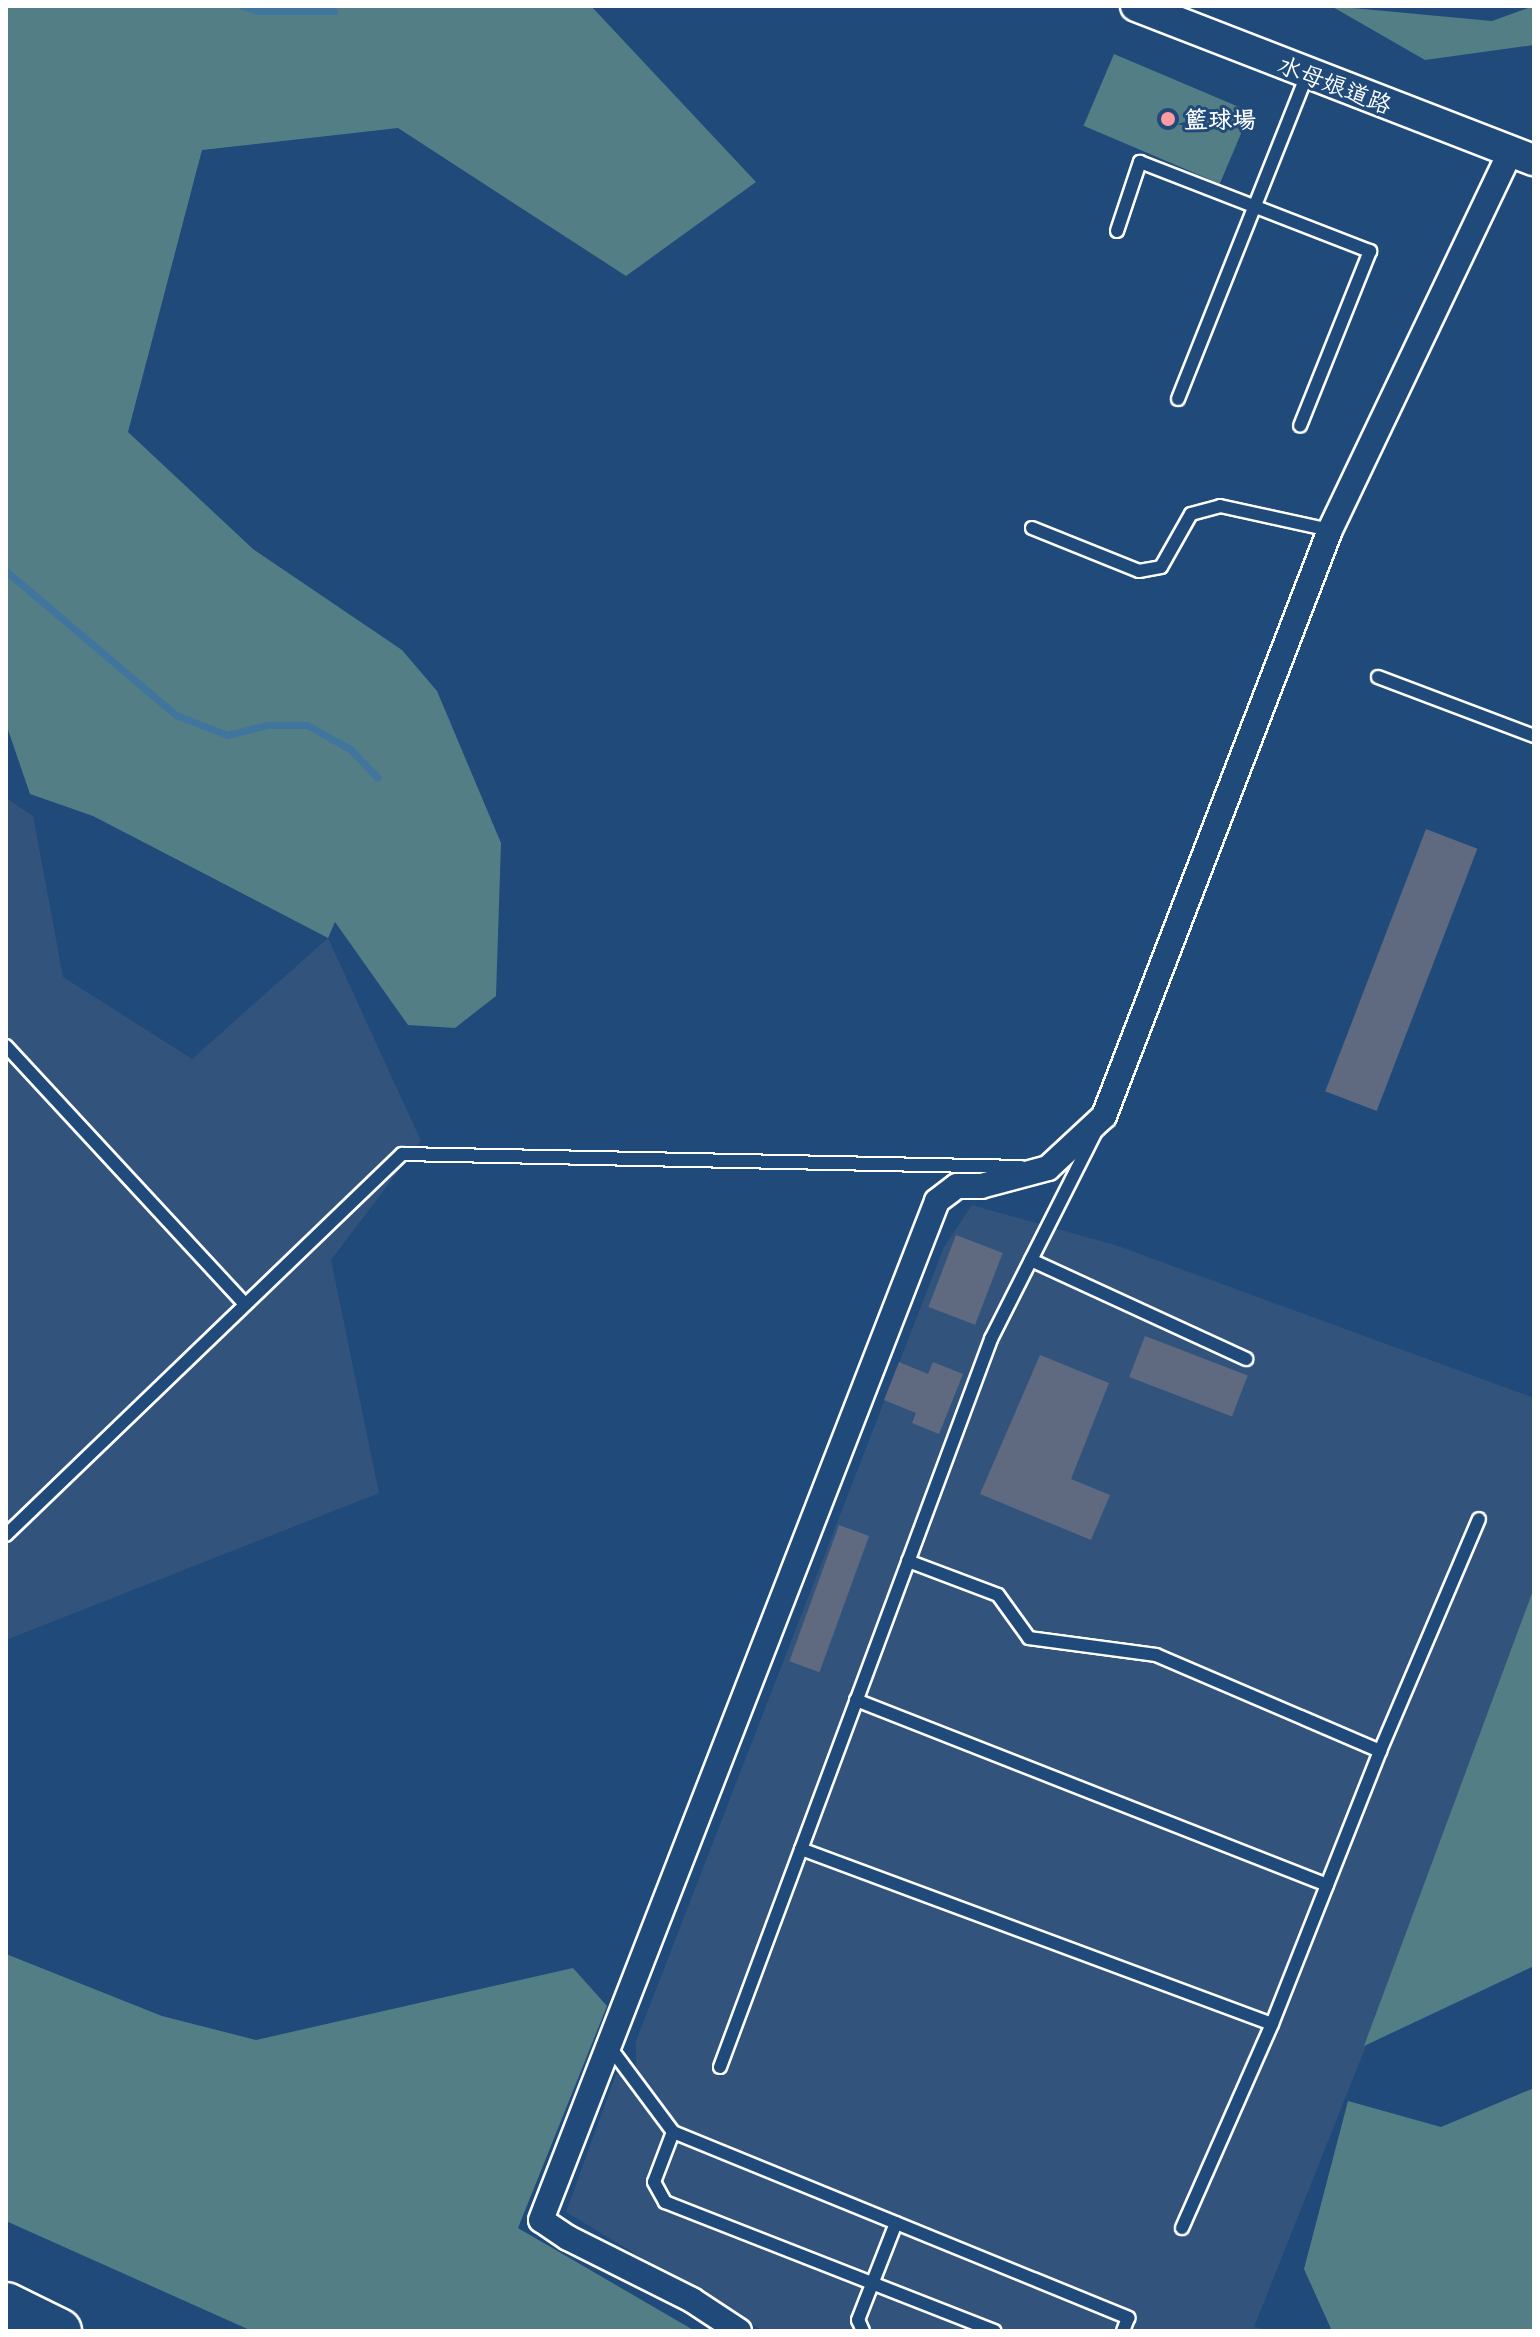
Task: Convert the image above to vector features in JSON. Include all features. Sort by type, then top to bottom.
[{"type":"highway","points":[[6,2305],[59,2331]]},
{"type":"street","name":"水母娘道路","points":[[1136,6],[1522,156]]},
{"type":"street","points":[[739,2331],[692,2300],[568,2238],[541,2220],[937,1201],[957,1186],[981,1186],[1048,1168],[1104,1116],[1330,530],[1522,156]]},
{"type":"lane","points":[[1178,399],[1308,73]]},
{"type":"lane","points":[[1117,231],[1140,162],[1370,251],[1300,426]]},
{"type":"lane","points":[[1032,528],[1139,571],[1161,567],[1191,514],[1220,506],[1330,530]]},
{"type":"lane","points":[[1378,677],[1534,736]]},
{"type":"lane","points":[[6,1046],[243,1302]]},
{"type":"lane","points":[[6,1068],[17,1057]]},
{"type":"lane","points":[[720,2067],[991,1339],[1104,1116]]},
{"type":"lane","points":[[6,1535],[243,1302],[402,1154],[1048,1168]]},
{"type":"lane","points":[[1031,1260],[1246,1359]]},
{"type":"lane","points":[[1182,2228],[1272,2024],[1380,1751],[1479,1519]]},
{"type":"lane","points":[[908,1561],[998,1595],[1029,1638],[1156,1655],[1380,1751]]},
{"type":"lane","points":[[856,1700],[1327,1885]]},
{"type":"lane","points":[[801,1849],[1272,2024]]},
{"type":"lane","points":[[609,2046],[673,2132],[1128,2318],[1123,2331]]},
{"type":"lane","points":[[673,2132],[654,2182],[665,2202],[995,2331]]},
{"type":"lane","points":[[863,2331],[858,2320],[896,2223]]},
{"type":"shaded area","points":[[6,798],[33,816],[63,977],[192,1059],[328,938],[421,1141],[331,1260],[379,1493],[6,1640]]},
{"type":"shaded area","points":[[972,1205],[1118,1246],[1534,1398],[1534,1624],[1254,2327],[1274,2331],[763,2331],[566,2212],[616,2074],[636,2080],[636,2041],[944,1247]]},
{"type":"green space","points":[[6,6],[591,6],[756,182],[626,276],[398,128],[202,150],[128,432],[253,549],[402,650],[437,691],[501,843],[496,996],[455,1028],[408,1025],[335,922],[328,938],[93,816],[30,794],[6,724]]},
{"type":"green space","points":[[1331,6],[1492,21],[1534,6],[1534,45],[1425,60]]},
{"type":"green space","name":"籃球場","points":[[1114,54],[1250,112],[1220,184],[1084,126]]},
{"type":"green space","points":[[1534,1588],[1534,1966],[1364,2046]]},
{"type":"green space","points":[[6,1954],[162,2016],[256,2040],[573,1968],[607,2006],[518,2228],[695,2331],[252,2331],[6,2221]]},
{"type":"green space","points":[[1534,2088],[1534,2331],[1332,2331],[1304,2269],[1348,2101],[1441,2127]]},
{"type":"building","points":[[1426,829],[1477,849],[1377,1111],[1325,1091]]},
{"type":"building","points":[[956,1235],[1003,1253],[975,1325],[928,1307]]},
{"type":"building","points":[[1145,1336],[1248,1375],[1232,1416],[1129,1377]]},
{"type":"building","points":[[1040,1355],[1109,1383],[1071,1479],[1110,1495],[1091,1540],[980,1494]]},
{"type":"building","points":[[899,1362],[928,1374],[933,1362],[963,1374],[939,1434],[912,1423],[916,1413],[884,1400]]},
{"type":"building","points":[[839,1525],[869,1536],[819,1672],[789,1661]]},
{"type":"waterway","points":[[242,6],[258,11],[334,11]]},
{"type":"waterway","points":[[6,571],[176,715],[227,735],[267,725],[307,725],[350,749],[378,778]]},
{"type":"place","name":"籃球場","points":[[1168,119]]}]
